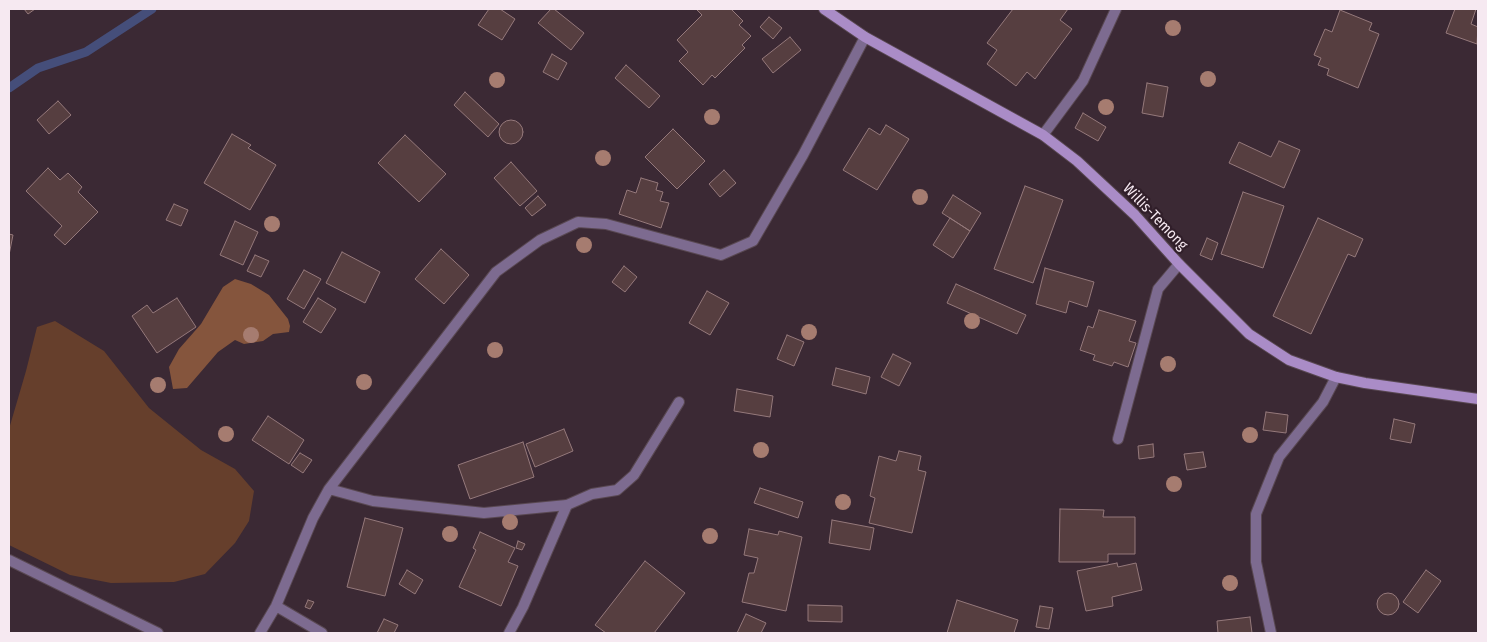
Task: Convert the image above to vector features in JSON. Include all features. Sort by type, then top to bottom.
[{"type":"main road","name":"Willis-Temong","points":[[824,9],[865,37],[1042,135],[1083,167],[1135,216],[1179,264],[1249,334],[1289,360],[1336,378],[1478,399]]},
{"type":"street","points":[[1042,135],[1083,81],[1116,9]]},
{"type":"street","points":[[260,633],[276,606],[313,518],[329,489],[496,272],[540,240],[578,222],[606,224],[721,255],[753,241],[803,155],[865,37]]},
{"type":"street","points":[[1118,439],[1158,289],[1179,264]]},
{"type":"street","points":[[1271,633],[1256,562],[1256,514],[1279,457],[1323,402],[1336,378]]},
{"type":"street","points":[[329,489],[373,500],[484,512],[567,505],[592,494],[617,490],[634,475],[679,402]]},
{"type":"street","points":[[509,633],[523,607],[567,505]]},
{"type":"street","points":[[9,560],[158,633]]},
{"type":"street","points":[[276,606],[322,633]]},
{"type":"shaded area","points":[[235,279],[251,284],[269,295],[288,319],[289,332],[273,334],[263,341],[244,344],[235,340],[218,352],[187,388],[173,389],[169,367],[179,349],[201,324],[223,287]]},
{"type":"shaded area","points":[[55,321],[104,351],[149,408],[201,450],[235,469],[254,491],[249,521],[235,543],[205,574],[174,582],[111,583],[70,575],[9,545],[9,429],[37,327]]},
{"type":"building","points":[[24,9],[35,9],[28,14]]},
{"type":"building","points":[[489,9],[500,9],[515,19],[502,40],[478,25]]},
{"type":"building","points":[[551,9],[554,9],[584,33],[571,50],[538,23]]},
{"type":"building","points":[[698,9],[731,9],[743,21],[739,25],[751,36],[742,45],[745,48],[715,78],[712,75],[703,85],[679,61],[688,52],[677,40],[702,15]]},
{"type":"building","points":[[1013,9],[1068,9],[1060,20],[1072,29],[1035,79],[1027,72],[1016,86],[987,64],[997,50],[987,43]]},
{"type":"building","points":[[1455,9],[1476,9],[1471,24],[1478,27],[1477,44],[1446,33]]},
{"type":"building","points":[[1340,10],[1372,23],[1369,30],[1379,34],[1358,88],[1327,75],[1329,69],[1318,65],[1321,58],[1314,55],[1325,29],[1332,32]]},
{"type":"building","points":[[769,17],[782,28],[773,39],[760,27]]},
{"type":"building","points":[[790,37],[801,50],[773,73],[762,59]]},
{"type":"building","points":[[552,54],[567,63],[558,80],[543,72]]},
{"type":"building","points":[[626,65],[660,96],[649,108],[615,78]]},
{"type":"building","points":[[1147,83],[1168,87],[1163,117],[1142,113]]},
{"type":"building","points":[[465,92],[499,124],[488,137],[454,105]]},
{"type":"building","points":[[58,101],[71,115],[49,134],[37,120]]},
{"type":"building","points":[[1083,113],[1106,127],[1098,141],[1075,128]]},
{"type":"building","points":[[511,120],[519,124],[523,132],[519,140],[511,144],[503,140],[499,132],[503,124]]},
{"type":"building","points":[[886,125],[909,139],[877,190],[843,170],[869,128],[880,135]]},
{"type":"building","points":[[673,129],[705,161],[677,189],[645,157]]},
{"type":"building","points":[[232,134],[251,145],[248,148],[276,165],[250,210],[204,183]]},
{"type":"building","points":[[405,135],[446,174],[419,202],[378,163]]},
{"type":"building","points":[[1279,141],[1300,150],[1284,188],[1229,163],[1239,142],[1271,157]]},
{"type":"building","points":[[511,162],[537,191],[520,206],[494,178]]},
{"type":"building","points":[[48,168],[60,180],[68,173],[82,187],[78,192],[98,212],[65,245],[54,235],[62,226],[26,191]]},
{"type":"building","points":[[724,170],[736,183],[720,197],[709,184]]},
{"type":"building","points":[[641,178],[658,183],[656,190],[663,192],[660,201],[669,203],[661,228],[619,214],[627,190],[636,193]]},
{"type":"building","points":[[1025,186],[1063,200],[1033,283],[994,269]]},
{"type":"building","points":[[1243,192],[1284,206],[1263,268],[1221,254]]},
{"type":"building","points":[[953,195],[981,213],[970,231],[942,213]]},
{"type":"building","points":[[538,196],[546,205],[532,216],[525,208]]},
{"type":"building","points":[[174,204],[188,210],[181,226],[166,220]]},
{"type":"building","points":[[950,218],[970,231],[953,258],[933,245]]},
{"type":"building","points":[[1318,218],[1363,239],[1355,257],[1348,254],[1311,334],[1273,316]]},
{"type":"building","points":[[235,221],[258,232],[243,265],[220,255]]},
{"type":"building","points":[[9,234],[13,235],[9,255]]},
{"type":"building","points":[[1207,238],[1218,243],[1212,260],[1200,255]]},
{"type":"building","points":[[441,249],[469,275],[444,304],[415,279]]},
{"type":"building","points":[[342,252],[380,272],[365,303],[326,283]]},
{"type":"building","points":[[255,255],[269,261],[261,277],[247,271]]},
{"type":"building","points":[[624,266],[637,277],[625,292],[612,282]]},
{"type":"building","points":[[1045,268],[1094,282],[1087,307],[1069,301],[1066,313],[1036,304]]},
{"type":"building","points":[[304,270],[321,279],[304,309],[287,299]]},
{"type":"building","points":[[956,284],[1026,315],[1017,334],[947,303]]},
{"type":"building","points":[[707,291],[729,303],[710,335],[689,323]]},
{"type":"building","points":[[177,298],[196,327],[157,353],[132,316],[147,305],[153,313]]},
{"type":"building","points":[[318,298],[336,309],[321,333],[303,322]]},
{"type":"building","points":[[1099,310],[1136,321],[1129,341],[1136,343],[1128,367],[1114,362],[1112,366],[1093,360],[1095,355],[1080,350],[1088,326],[1093,328]]},
{"type":"building","points":[[787,335],[804,342],[794,366],[777,359]]},
{"type":"building","points":[[893,354],[911,363],[899,386],[881,377]]},
{"type":"building","points":[[836,368],[870,377],[866,394],[832,385]]},
{"type":"building","points":[[737,389],[773,396],[770,417],[734,411]]},
{"type":"building","points":[[1266,412],[1288,415],[1286,433],[1263,430]]},
{"type":"building","points":[[268,416],[304,440],[289,464],[252,440]]},
{"type":"building","points":[[1394,419],[1415,424],[1411,443],[1390,439]]},
{"type":"building","points":[[564,429],[573,451],[535,467],[526,444]]},
{"type":"building","points":[[523,442],[534,477],[470,499],[458,465]]},
{"type":"building","points":[[1153,444],[1154,457],[1139,459],[1138,446]]},
{"type":"building","points":[[899,451],[921,456],[918,470],[926,472],[912,533],[869,523],[875,498],[870,496],[879,456],[896,461]]},
{"type":"building","points":[[1203,452],[1206,467],[1187,470],[1184,454]]},
{"type":"building","points":[[300,453],[312,460],[303,473],[291,465]]},
{"type":"building","points":[[760,488],[803,502],[798,518],[754,503]]},
{"type":"building","points":[[1060,509],[1104,510],[1103,517],[1135,517],[1135,554],[1108,554],[1108,562],[1059,562]]},
{"type":"building","points":[[365,518],[403,528],[385,596],[347,587]]},
{"type":"building","points":[[832,520],[874,528],[870,550],[829,543]]},
{"type":"building","points":[[749,529],[778,535],[779,531],[802,537],[786,611],[742,602],[749,573],[754,573],[758,558],[744,555]]},
{"type":"building","points":[[480,532],[515,548],[508,562],[518,566],[501,606],[459,587],[476,550],[473,548]]},
{"type":"building","points":[[518,541],[525,544],[522,550],[516,548]]},
{"type":"building","points":[[645,561],[685,593],[654,633],[606,633],[595,625]]},
{"type":"building","points":[[1117,563],[1118,567],[1136,563],[1142,590],[1112,597],[1113,606],[1086,611],[1077,571]]},
{"type":"building","points":[[407,570],[423,580],[415,594],[399,584]]},
{"type":"building","points":[[1426,570],[1441,581],[1418,613],[1403,602]]},
{"type":"building","points":[[1388,593],[1396,596],[1399,604],[1396,612],[1388,615],[1380,612],[1377,604],[1380,596]]},
{"type":"building","points":[[308,600],[314,602],[310,609],[305,607]]},
{"type":"building","points":[[957,600],[1018,620],[1014,633],[947,633]]},
{"type":"building","points":[[808,605],[842,606],[842,622],[808,621]]},
{"type":"building","points":[[1040,606],[1053,608],[1049,629],[1036,627]]},
{"type":"building","points":[[746,614],[766,623],[761,633],[737,633]]},
{"type":"building","points":[[1250,617],[1252,633],[1218,633],[1217,621]]},
{"type":"building","points":[[384,619],[398,625],[394,633],[377,633]]},
{"type":"waterway","points":[[9,88],[38,68],[86,52],[152,9]]}]
